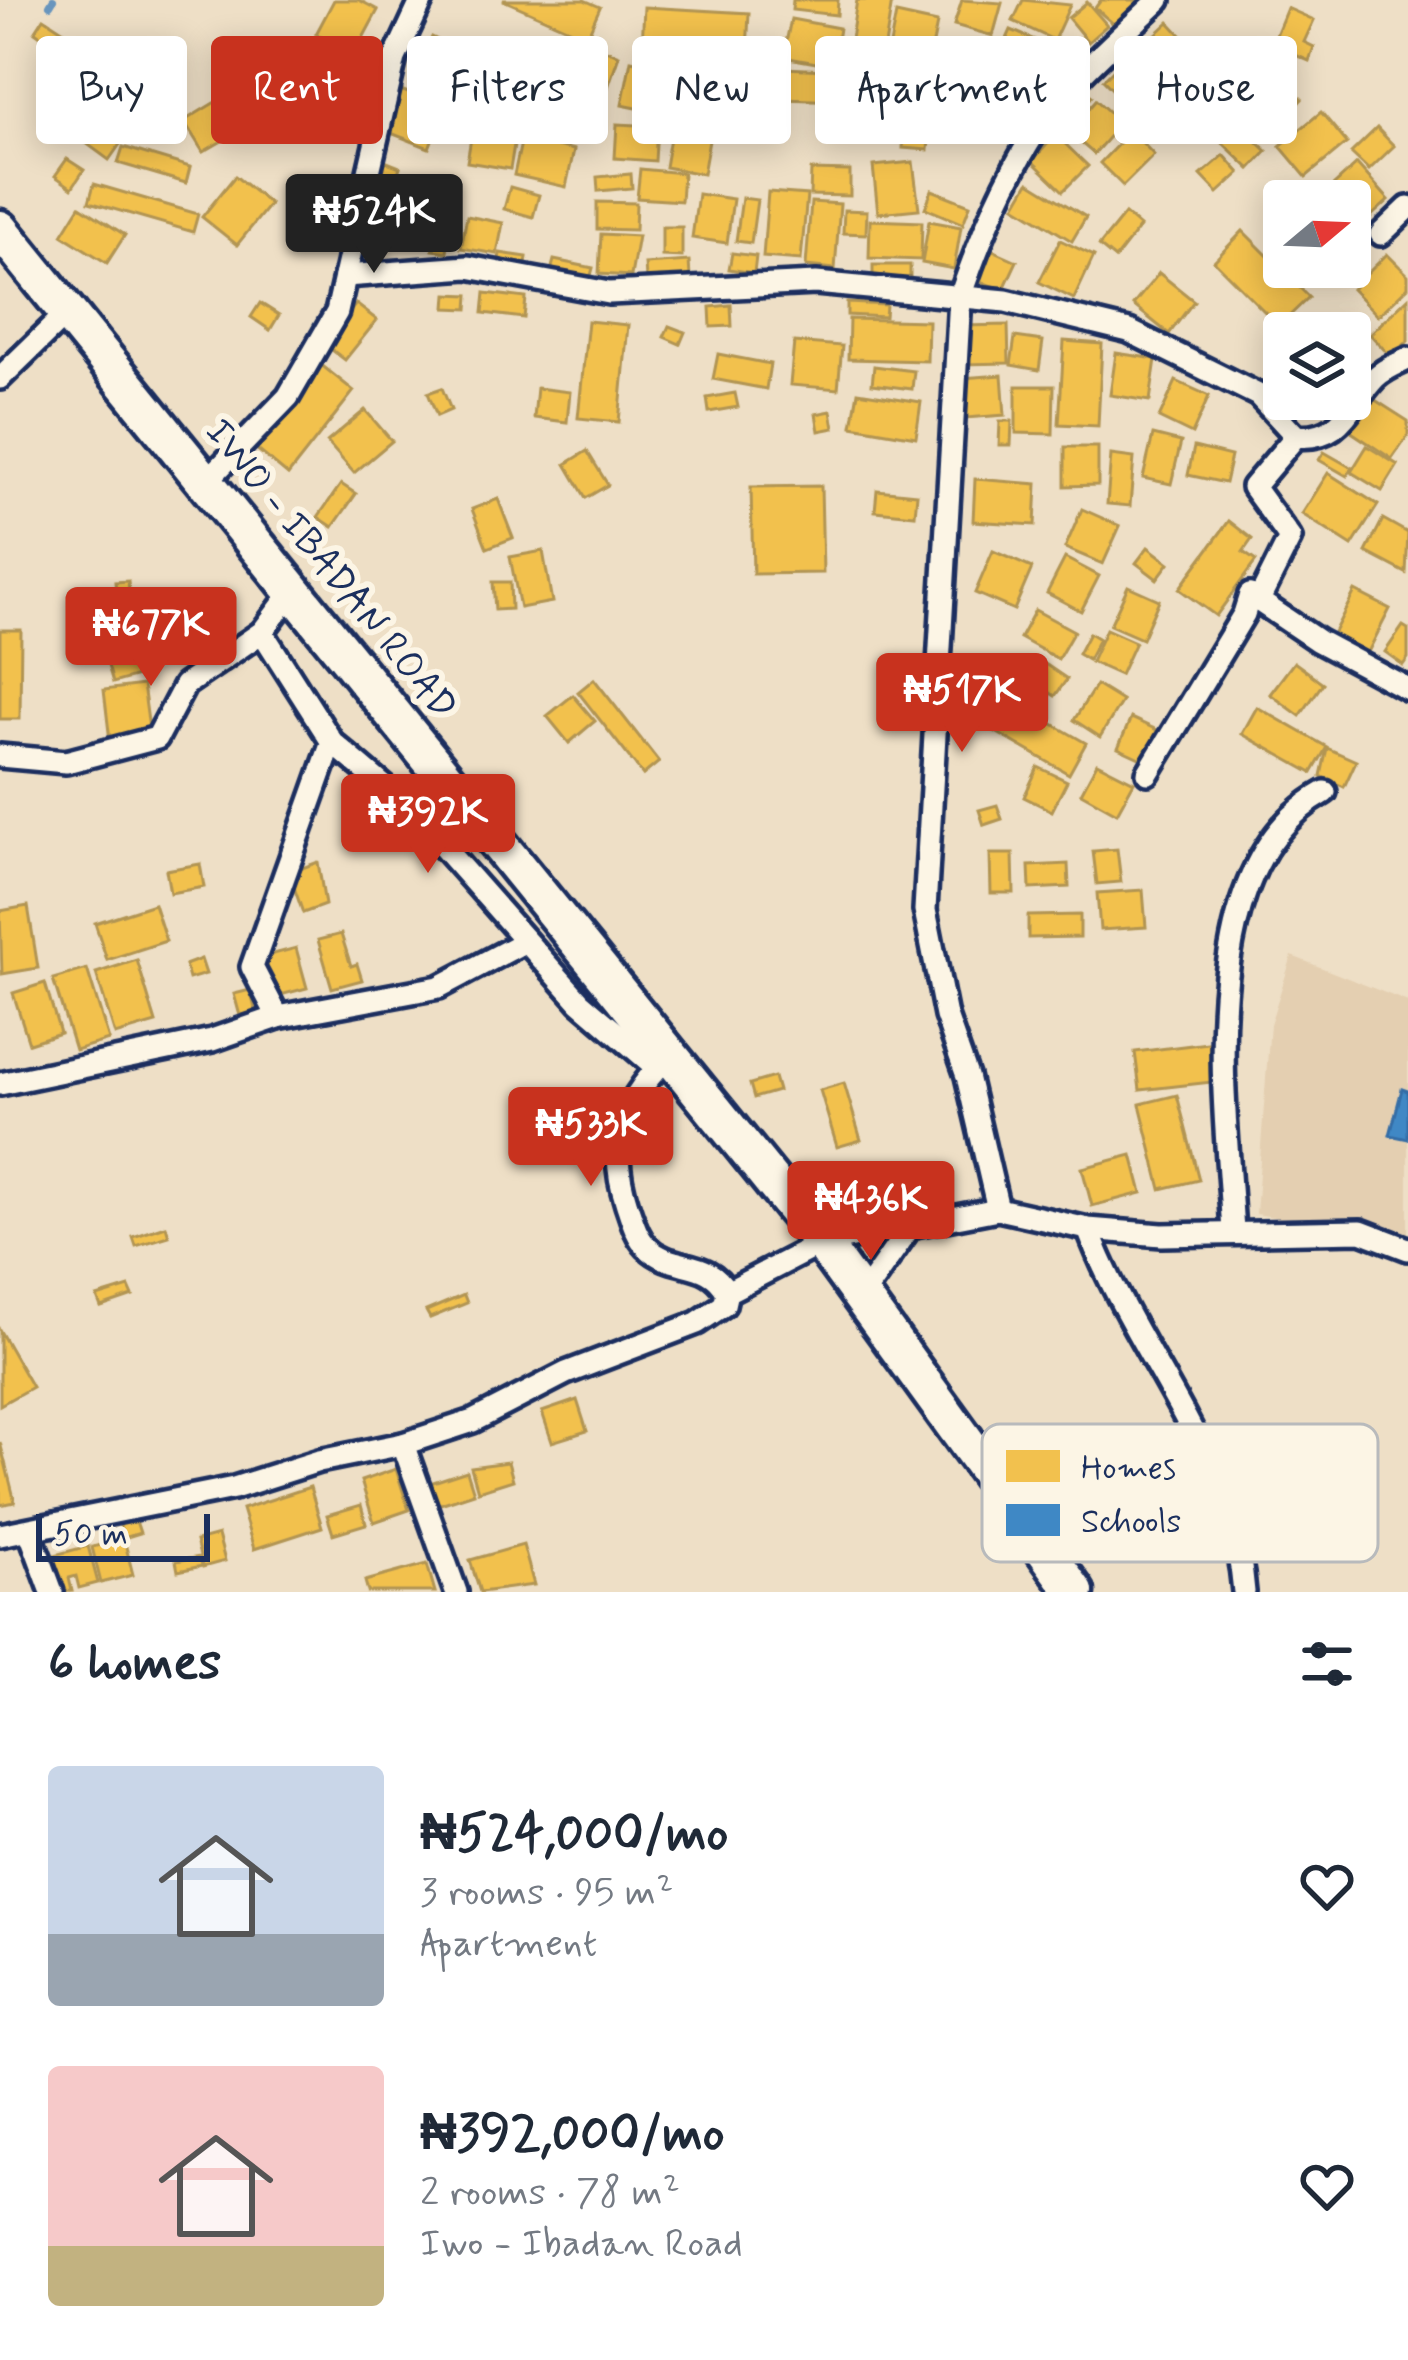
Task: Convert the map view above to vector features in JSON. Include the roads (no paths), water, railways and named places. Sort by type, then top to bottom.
[{"type":"main road","name":"IWO - IBADAN ROAD","points":[[0,229],[664,1061],[822,1243],[982,1463]]},
{"type":"main road","name":"IWO - IBADAN ROAD","points":[[1053,1562],[1075,1592]]},
{"type":"street","points":[[206,482],[288,397],[317,355],[337,312],[395,58],[422,0]]},
{"type":"street","points":[[998,1209],[968,1076],[946,1016],[925,910],[960,297],[985,226],[1044,120],[1071,85],[1159,0]]},
{"type":"street","points":[[1382,234],[1408,208]]},
{"type":"street","points":[[345,276],[468,267],[609,293],[815,283],[1006,301],[1129,331],[1258,395],[1296,436]]},
{"type":"street","points":[[0,378],[68,312]]},
{"type":"street","points":[[1250,595],[1259,601],[1290,538],[1253,487],[1296,436],[1317,435],[1343,423],[1378,375],[1408,359]]},
{"type":"street","points":[[0,756],[66,762],[157,738],[185,685],[262,632],[292,592]]},
{"type":"street","points":[[1250,595],[1318,641],[1408,689]]},
{"type":"street","points":[[1148,773],[1244,614],[1250,595]]},
{"type":"street","points":[[262,632],[332,742],[406,806],[522,943],[580,1003],[664,1061],[614,1144],[618,1179],[634,1228],[648,1249],[708,1269],[727,1292]]},
{"type":"street","points":[[278,1017],[252,967],[332,742]]},
{"type":"street","points":[[1233,1232],[1222,1042],[1230,943],[1262,858],[1294,809],[1325,793]]},
{"type":"street","points":[[0,1084],[212,1040],[278,1017],[439,987],[522,943]]},
{"type":"street","points":[[0,1535],[235,1488],[473,1421],[566,1372],[697,1323],[724,1305],[727,1292],[822,1243],[998,1209],[1088,1229],[1162,1235],[1361,1232],[1408,1249]]},
{"type":"street","points":[[862,1296],[910,1227]]},
{"type":"street","points":[[1088,1229],[1105,1276],[1185,1424]]},
{"type":"street","points":[[404,1444],[456,1592]]},
{"type":"street","points":[[28,1530],[52,1592]]},
{"type":"street","points":[[1238,1562],[1244,1592]]},
{"type":"waterway","points":[[50,5],[53,0]]}]
